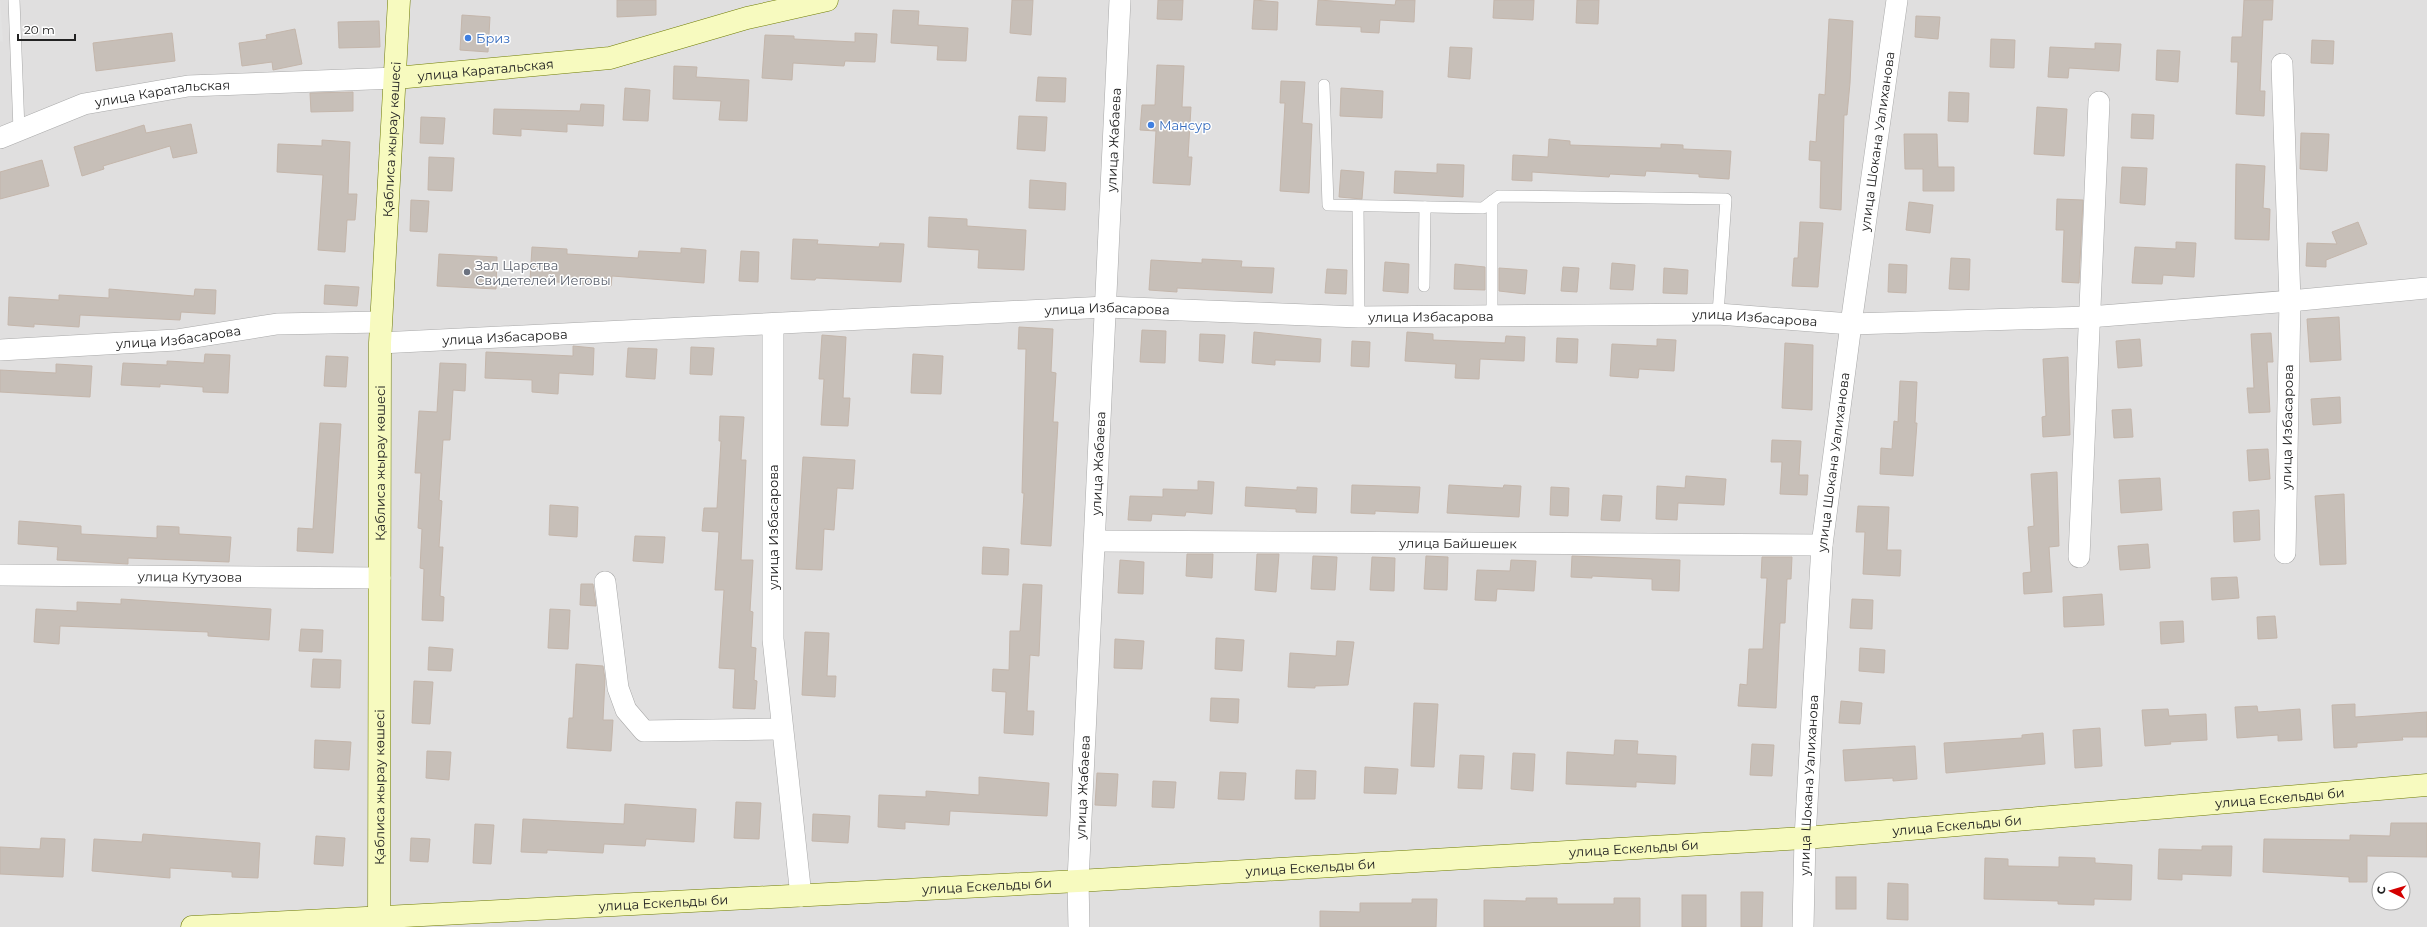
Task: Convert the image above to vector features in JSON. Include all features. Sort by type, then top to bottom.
[{"type":"street","name":"Қаблиса жырау көшесі","points":[[379,922],[381,333],[396,78],[399,0]]},
{"type":"street","name":"улица Каратальская","points":[[0,138],[84,104],[188,86],[396,78],[610,58],[747,18],[827,0]]},
{"type":"street","name":"улица Жабаева","points":[[1079,927],[1078,881],[1120,0]]},
{"type":"street","name":"улица Шокана Уалиханова","points":[[1803,927],[1805,838],[1822,545],[1851,324],[1897,0]]},
{"type":"street","name":"улица Избасарова","points":[[2282,64],[2290,302],[2285,554]]},
{"type":"street","points":[[2079,557],[2098,102]]},
{"type":"street","name":"улица Избасарова","points":[[0,350],[176,340],[277,324],[381,333],[773,324],[1106,307],[1359,317],[1718,314],[1851,324],[2089,317],[2290,302],[2427,288]]},
{"type":"street","name":"улица Избасарова","points":[[773,324],[773,639],[800,896]]},
{"type":"street","name":"улица Байшешек","points":[[1095,541],[1822,545]]},
{"type":"street","name":"улица Кутузова","points":[[0,575],[380,578]]},
{"type":"street","points":[[605,582],[618,688],[626,710],[644,731],[782,729]]},
{"type":"street","name":"улица Ескельды би","points":[[192,927],[379,922],[1805,838],[2427,785]]},
{"type":"lane","points":[[14,0],[19,130]]},
{"type":"lane","points":[[1324,85],[1328,205],[1483,208],[1499,196],[1726,199],[1718,314]]},
{"type":"lane","points":[[1492,201],[1492,316]]},
{"type":"lane","points":[[1358,206],[1359,317]]},
{"type":"lane","points":[[1424,286],[1425,207]]},
{"type":"shaded area","points":[[0,0],[2427,0],[2427,927],[0,927]]},
{"type":"shaded area","points":[[0,0],[3,42],[0,41]]},
{"type":"building","points":[[617,0],[656,0],[656,15],[617,17]]},
{"type":"building","points":[[1012,0],[1033,0],[1031,35],[1010,33]]},
{"type":"building","points":[[1158,0],[1183,0],[1182,20],[1157,19]]},
{"type":"building","points":[[1254,0],[1278,2],[1277,30],[1252,29]]},
{"type":"building","points":[[1318,0],[1395,5],[1396,0],[1415,0],[1414,22],[1380,20],[1379,33],[1361,32],[1361,27],[1316,25]]},
{"type":"building","points":[[1494,0],[1534,0],[1533,20],[1493,18]]},
{"type":"building","points":[[1577,0],[1599,0],[1598,24],[1576,23]]},
{"type":"building","points":[[2244,0],[2273,0],[2272,20],[2263,20],[2260,91],[2265,91],[2264,116],[2236,114],[2238,62],[2231,62],[2232,37],[2242,37]]},
{"type":"building","points":[[893,10],[919,11],[918,25],[968,28],[966,61],[937,60],[938,46],[891,43]]},
{"type":"building","points":[[462,15],[490,17],[488,52],[460,50]]},
{"type":"building","points":[[1916,16],[1940,17],[1938,39],[1915,37]]},
{"type":"building","points":[[1829,19],[1853,21],[1847,115],[1844,115],[1841,210],[1820,208],[1821,161],[1809,160],[1810,141],[1816,142],[1819,94],[1825,95]]},
{"type":"building","points":[[379,21],[380,47],[339,48],[338,22]]},
{"type":"building","points":[[295,29],[302,64],[273,70],[272,62],[242,66],[239,43],[267,39],[266,35]]},
{"type":"building","points":[[172,33],[175,61],[96,71],[93,43]]},
{"type":"building","points":[[855,33],[877,34],[875,62],[845,61],[844,66],[793,63],[792,80],[762,78],[765,35],[794,36],[794,39],[855,42]]},
{"type":"building","points":[[1991,39],[2015,40],[2014,68],[1990,67]]},
{"type":"building","points":[[2312,40],[2334,41],[2333,64],[2311,63]]},
{"type":"building","points":[[2095,43],[2121,44],[2119,71],[2069,68],[2068,78],[2048,77],[2050,47],[2095,49]]},
{"type":"building","points":[[1450,47],[1472,48],[1470,79],[1448,77]]},
{"type":"building","points":[[2157,50],[2180,51],[2178,82],[2156,80]]},
{"type":"building","points":[[1157,65],[1184,66],[1182,107],[1191,107],[1188,157],[1192,157],[1190,185],[1153,183],[1156,131],[1140,130],[1142,105],[1155,105]]},
{"type":"building","points":[[674,66],[697,67],[696,77],[749,80],[747,121],[719,120],[721,101],[673,99]]},
{"type":"building","points":[[1038,77],[1066,78],[1065,102],[1036,101]]},
{"type":"building","points":[[1281,81],[1305,82],[1302,123],[1312,124],[1309,193],[1280,191],[1285,103],[1280,103]]},
{"type":"building","points":[[625,88],[650,90],[648,121],[623,120]]},
{"type":"building","points":[[1341,88],[1383,91],[1382,118],[1340,116]]},
{"type":"building","points":[[353,92],[353,111],[311,112],[310,93]]},
{"type":"building","points":[[1949,92],[1969,93],[1968,122],[1948,121]]},
{"type":"building","points":[[581,104],[604,105],[603,126],[567,124],[567,132],[521,129],[521,136],[493,134],[494,109],[580,111]]},
{"type":"building","points":[[2037,107],[2067,109],[2064,156],[2034,154]]},
{"type":"building","points":[[2132,114],[2154,115],[2153,139],[2131,138]]},
{"type":"building","points":[[1019,116],[1047,117],[1045,151],[1017,149]]},
{"type":"building","points":[[421,117],[445,118],[443,144],[420,143]]},
{"type":"building","points":[[191,124],[197,153],[173,158],[170,146],[103,166],[104,169],[82,176],[74,147],[144,125],[146,133]]},
{"type":"building","points":[[2301,133],[2329,134],[2327,171],[2300,169]]},
{"type":"building","points":[[1904,134],[1937,134],[1938,167],[1954,167],[1954,191],[1923,191],[1923,169],[1905,169]]},
{"type":"building","points":[[1549,139],[1570,141],[1570,145],[1661,148],[1661,144],[1683,145],[1683,149],[1731,151],[1729,179],[1699,177],[1699,174],[1646,171],[1645,176],[1610,174],[1609,177],[1532,172],[1532,181],[1512,180],[1513,155],[1548,157]]},
{"type":"building","points":[[322,140],[350,142],[348,194],[357,194],[355,220],[347,220],[345,252],[318,250],[323,175],[277,172],[278,144],[322,146]]},
{"type":"building","points":[[429,157],[454,158],[452,191],[428,190]]},
{"type":"building","points":[[42,160],[49,186],[0,199],[0,172]]},
{"type":"building","points":[[1437,164],[1464,165],[1463,197],[1394,193],[1395,171],[1437,173]]},
{"type":"building","points":[[2236,164],[2265,166],[2263,208],[2270,209],[2269,240],[2235,239]]},
{"type":"building","points":[[2122,167],[2147,168],[2145,205],[2120,203]]},
{"type":"building","points":[[1341,170],[1364,172],[1362,199],[1339,197]]},
{"type":"building","points":[[1030,180],[1066,183],[1065,210],[1029,208]]},
{"type":"building","points":[[2057,199],[2083,200],[2079,283],[2062,282],[2064,230],[2056,230]]},
{"type":"building","points":[[411,200],[429,201],[427,232],[410,231]]},
{"type":"building","points":[[1909,202],[1933,205],[1930,233],[1906,230]]},
{"type":"building","points":[[929,217],[967,219],[967,226],[1026,230],[1024,270],[978,268],[979,250],[928,247]]},
{"type":"building","points":[[1800,222],[1823,223],[1818,287],[1792,286],[1794,258],[1798,258]]},
{"type":"building","points":[[2358,222],[2367,244],[2326,260],[2326,267],[2306,266],[2307,243],[2337,244],[2332,232]]},
{"type":"building","points":[[793,239],[818,240],[817,244],[879,247],[880,243],[904,244],[901,282],[816,278],[815,280],[791,279]]},
{"type":"building","points":[[2176,242],[2196,243],[2194,277],[2163,275],[2162,284],[2132,283],[2135,247],[2176,249]]},
{"type":"building","points":[[532,247],[567,249],[567,254],[638,258],[639,251],[681,253],[681,248],[706,250],[704,283],[612,276],[611,286],[530,280]]},
{"type":"building","points":[[741,251],[759,252],[758,282],[739,281]]},
{"type":"building","name":"Зал Царства Свидетелей Иеговы","points":[[439,254],[497,257],[496,289],[437,286]]},
{"type":"building","points":[[1951,258],[1970,259],[1969,290],[1949,289]]},
{"type":"building","points":[[1202,259],[1242,261],[1241,267],[1274,268],[1272,293],[1177,288],[1177,292],[1149,290],[1151,260],[1202,263]]},
{"type":"building","points":[[1385,262],[1409,264],[1408,293],[1383,291]]},
{"type":"building","points":[[1612,263],[1635,265],[1633,290],[1610,289]]},
{"type":"building","points":[[1455,264],[1485,267],[1485,290],[1454,289]]},
{"type":"building","points":[[1889,264],[1907,265],[1906,293],[1888,292]]},
{"type":"building","points":[[1563,267],[1579,268],[1577,292],[1561,291]]},
{"type":"building","points":[[1499,268],[1527,270],[1525,294],[1499,291]]},
{"type":"building","points":[[1664,268],[1688,270],[1687,294],[1663,293]]},
{"type":"building","points":[[1327,269],[1347,270],[1346,294],[1325,293]]},
{"type":"building","points":[[325,285],[359,287],[357,306],[324,304]]},
{"type":"building","points":[[109,289],[194,296],[195,289],[216,290],[215,314],[181,312],[180,320],[80,315],[79,327],[34,324],[34,327],[8,325],[9,297],[59,300],[59,295],[109,298]]},
{"type":"building","points":[[2339,317],[2341,360],[2310,362],[2307,319]]},
{"type":"building","points":[[1019,327],[1053,329],[1051,372],[1056,373],[1053,422],[1058,422],[1051,546],[1021,544],[1024,493],[1022,493],[1026,349],[1018,349]]},
{"type":"building","points":[[1142,330],[1166,331],[1165,363],[1140,362]]},
{"type":"building","points":[[1254,332],[1321,339],[1320,362],[1275,360],[1275,365],[1252,363]]},
{"type":"building","points":[[1407,332],[1433,334],[1433,340],[1505,343],[1506,336],[1525,337],[1524,361],[1480,359],[1479,379],[1455,378],[1456,364],[1405,361]]},
{"type":"building","points":[[2271,333],[2273,362],[2267,362],[2270,412],[2249,413],[2247,388],[2254,388],[2251,334]]},
{"type":"building","points":[[1200,334],[1225,335],[1223,363],[1199,361]]},
{"type":"building","points":[[822,335],[846,337],[843,398],[850,398],[848,426],[821,425],[824,379],[819,379]]},
{"type":"building","points":[[1557,338],[1578,339],[1577,363],[1556,362]]},
{"type":"building","points":[[1657,339],[1676,340],[1674,371],[1639,369],[1638,378],[1610,376],[1612,344],[1657,346]]},
{"type":"building","points":[[2140,339],[2142,366],[2118,368],[2116,341]]},
{"type":"building","points":[[1352,341],[1370,342],[1369,367],[1351,366]]},
{"type":"building","points":[[1785,343],[1813,345],[1812,410],[1782,408]]},
{"type":"building","points":[[573,346],[594,348],[593,375],[559,373],[558,394],[532,392],[532,380],[485,378],[486,352],[573,356]]},
{"type":"building","points":[[691,347],[714,348],[712,375],[690,374]]},
{"type":"building","points":[[628,348],[657,349],[655,379],[626,377]]},
{"type":"building","points":[[205,354],[230,355],[228,393],[203,392],[203,387],[160,384],[160,387],[121,385],[123,363],[167,365],[167,361],[204,363]]},
{"type":"building","points":[[913,354],[943,356],[941,394],[911,393]]},
{"type":"building","points":[[326,356],[348,357],[346,387],[324,386]]},
{"type":"building","points":[[2068,357],[2070,435],[2043,437],[2042,417],[2046,416],[2043,359]]},
{"type":"building","points":[[440,363],[466,364],[465,391],[453,390],[450,440],[443,440],[439,500],[442,501],[439,547],[443,547],[440,596],[444,597],[443,621],[422,620],[424,569],[420,568],[422,529],[418,528],[421,473],[415,473],[419,411],[437,412]]},
{"type":"building","points":[[56,364],[92,366],[90,397],[0,392],[0,370],[56,373]]},
{"type":"building","points":[[1900,381],[1917,382],[1915,423],[1917,423],[1913,476],[1880,474],[1881,448],[1892,449],[1894,421],[1898,422]]},
{"type":"building","points":[[2340,397],[2341,423],[2313,425],[2311,399]]},
{"type":"building","points":[[2131,409],[2133,437],[2114,438],[2112,410]]},
{"type":"building","points":[[720,416],[744,417],[741,460],[746,460],[741,560],[753,560],[750,611],[753,612],[751,647],[756,648],[754,680],[757,681],[755,709],[733,708],[735,669],[719,668],[724,590],[715,590],[719,532],[702,531],[704,508],[717,508],[721,441],[719,441]]},
{"type":"building","points":[[320,423],[341,424],[333,553],[297,551],[298,528],[313,529]]},
{"type":"building","points":[[1772,440],[1801,441],[1799,475],[1808,475],[1807,495],[1780,494],[1782,462],[1771,462]]},
{"type":"building","points":[[2268,449],[2270,479],[2249,481],[2247,450]]},
{"type":"building","points":[[803,457],[855,460],[853,489],[837,488],[834,530],[824,529],[822,570],[796,569]]},
{"type":"building","points":[[2057,472],[2059,546],[2049,547],[2052,592],[2024,594],[2023,573],[2031,572],[2028,527],[2034,526],[2031,474]]},
{"type":"building","points":[[1686,476],[1726,479],[1724,505],[1678,503],[1677,520],[1656,519],[1657,486],[1685,488]]},
{"type":"building","points":[[2160,478],[2162,510],[2121,513],[2119,480]]},
{"type":"building","points":[[1198,481],[1214,482],[1212,514],[1186,512],[1185,516],[1152,514],[1151,521],[1128,520],[1130,496],[1163,497],[1163,489],[1198,490]]},
{"type":"building","points":[[1352,485],[1420,487],[1418,513],[1375,511],[1375,514],[1351,513]]},
{"type":"building","points":[[1449,485],[1503,488],[1504,485],[1521,486],[1519,517],[1447,513]]},
{"type":"building","points":[[1246,487],[1297,490],[1297,487],[1317,488],[1316,513],[1296,512],[1296,509],[1245,506]]},
{"type":"building","points":[[1551,487],[1569,488],[1568,516],[1550,515]]},
{"type":"building","points":[[2344,494],[2346,564],[2320,565],[2315,496]]},
{"type":"building","points":[[1603,495],[1622,496],[1620,521],[1601,520]]},
{"type":"building","points":[[550,505],[578,507],[577,537],[549,535]]},
{"type":"building","points":[[1858,506],[1889,507],[1887,550],[1901,550],[1900,576],[1863,574],[1865,532],[1856,532]]},
{"type":"building","points":[[2259,510],[2260,540],[2234,542],[2233,512]]},
{"type":"building","points":[[19,521],[81,526],[81,534],[157,538],[157,526],[179,527],[179,534],[231,537],[229,562],[128,558],[128,564],[57,560],[58,547],[18,544]]},
{"type":"building","points":[[635,536],[665,537],[663,563],[633,561]]},
{"type":"building","points":[[2148,544],[2150,568],[2120,570],[2118,546]]},
{"type":"building","points":[[983,547],[1009,549],[1008,575],[982,574]]},
{"type":"building","points":[[1187,554],[1213,554],[1212,578],[1186,576]]},
{"type":"building","points":[[1257,554],[1279,554],[1276,592],[1255,590]]},
{"type":"building","points":[[1313,556],[1337,557],[1335,590],[1311,589]]},
{"type":"building","points":[[1426,556],[1448,557],[1447,590],[1424,589]]},
{"type":"building","points":[[1572,556],[1680,560],[1679,591],[1652,590],[1652,579],[1592,576],[1592,578],[1571,577]]},
{"type":"building","points":[[1372,557],[1395,558],[1394,591],[1370,590]]},
{"type":"building","points":[[1762,557],[1792,557],[1791,579],[1787,579],[1785,623],[1780,623],[1776,708],[1738,706],[1740,684],[1747,685],[1749,649],[1763,649],[1767,578],[1761,578]]},
{"type":"building","points":[[1120,560],[1144,562],[1143,594],[1118,593]]},
{"type":"building","points":[[1511,560],[1536,561],[1534,591],[1497,589],[1496,601],[1475,600],[1477,570],[1510,571]]},
{"type":"building","points":[[2237,577],[2239,598],[2212,600],[2211,578]]},
{"type":"building","points":[[581,584],[593,584],[596,606],[580,605]]},
{"type":"building","points":[[1023,584],[1042,585],[1039,656],[1030,655],[1027,711],[1034,711],[1033,735],[1004,733],[1006,692],[992,691],[993,669],[1009,670],[1010,631],[1020,631]]},
{"type":"building","points":[[2102,594],[2104,625],[2064,627],[2063,597]]},
{"type":"building","points":[[121,599],[271,609],[269,640],[208,636],[208,632],[60,626],[59,644],[34,642],[36,609],[77,611],[77,602],[121,604]]},
{"type":"building","points":[[1852,599],[1873,600],[1872,629],[1850,628]]},
{"type":"building","points":[[550,609],[570,610],[568,649],[548,648]]},
{"type":"building","points":[[2275,616],[2277,638],[2258,639],[2257,617]]},
{"type":"building","points":[[2183,621],[2184,642],[2161,644],[2160,622]]},
{"type":"building","points":[[301,629],[323,630],[322,652],[299,651]]},
{"type":"building","points":[[805,632],[829,633],[827,676],[836,676],[835,697],[802,695]]},
{"type":"building","points":[[1216,638],[1244,640],[1242,671],[1215,669]]},
{"type":"building","points":[[1115,639],[1144,641],[1142,669],[1114,668]]},
{"type":"building","points":[[1337,641],[1354,642],[1348,685],[1315,686],[1315,688],[1288,687],[1290,653],[1336,656]]},
{"type":"building","points":[[429,647],[453,649],[451,671],[428,670]]},
{"type":"building","points":[[1860,648],[1885,650],[1884,673],[1859,671]]},
{"type":"building","points":[[313,659],[341,660],[340,688],[311,687]]},
{"type":"building","points":[[576,664],[603,666],[605,679],[603,720],[613,720],[611,751],[567,748],[569,718],[573,718]]},
{"type":"building","points":[[414,681],[433,682],[430,724],[412,723]]},
{"type":"building","points":[[1211,698],[1239,699],[1238,723],[1210,721]]},
{"type":"building","points":[[1841,701],[1862,703],[1860,724],[1839,723]]},
{"type":"building","points":[[1414,703],[1438,704],[1434,767],[1411,766]]},
{"type":"building","points":[[2355,704],[2355,717],[2427,712],[2427,737],[2402,737],[2403,740],[2357,743],[2357,747],[2334,748],[2332,705]]},
{"type":"building","points":[[2257,706],[2258,712],[2300,709],[2302,740],[2278,741],[2278,735],[2237,738],[2235,707]]},
{"type":"building","points":[[2168,709],[2169,716],[2206,714],[2207,740],[2170,742],[2171,744],[2145,746],[2142,710]]},
{"type":"building","points":[[2100,728],[2102,766],[2075,768],[2073,730]]},
{"type":"building","points":[[2043,733],[2045,764],[1946,773],[1944,743],[2022,738],[2022,735]]},
{"type":"building","points":[[315,740],[351,742],[349,770],[314,768]]},
{"type":"building","points":[[1615,740],[1638,741],[1637,754],[1676,756],[1675,784],[1636,782],[1636,787],[1566,784],[1567,752],[1614,755]]},
{"type":"building","points":[[1752,744],[1774,745],[1772,776],[1750,775]]},
{"type":"building","points":[[1915,746],[1917,779],[1893,781],[1893,778],[1845,781],[1843,750]]},
{"type":"building","points":[[427,751],[451,752],[449,780],[426,778]]},
{"type":"building","points":[[1513,753],[1535,754],[1533,791],[1511,789]]},
{"type":"building","points":[[1460,755],[1484,756],[1482,789],[1458,788]]},
{"type":"building","points":[[1365,767],[1398,769],[1396,794],[1364,793]]},
{"type":"building","points":[[1296,770],[1316,771],[1315,799],[1295,799]]},
{"type":"building","points":[[1220,772],[1246,773],[1244,800],[1218,799]]},
{"type":"building","points":[[1097,773],[1118,774],[1116,806],[1095,805]]},
{"type":"building","points":[[979,777],[1049,783],[1047,816],[950,811],[949,825],[905,822],[905,829],[878,827],[879,795],[926,797],[926,791],[979,795]]},
{"type":"building","points":[[1153,781],[1176,782],[1174,808],[1152,807]]},
{"type":"building","points":[[736,802],[761,803],[759,839],[734,838]]},
{"type":"building","points":[[625,804],[696,809],[694,842],[646,839],[645,846],[604,844],[603,853],[547,850],[547,853],[521,852],[523,819],[624,824]]},
{"type":"building","points":[[813,814],[850,816],[848,843],[812,841]]},
{"type":"building","points":[[2391,823],[2427,823],[2427,857],[2367,856],[2367,882],[2349,882],[2349,877],[2263,872],[2264,839],[2350,840],[2350,835],[2390,836]]},
{"type":"building","points":[[475,824],[494,825],[491,864],[473,863]]},
{"type":"building","points":[[143,834],[260,843],[258,878],[232,877],[232,872],[170,868],[170,878],[92,871],[94,839],[142,842]]},
{"type":"building","points":[[316,836],[345,838],[343,866],[314,864]]},
{"type":"building","points":[[41,838],[65,839],[63,877],[0,874],[0,847],[40,849]]},
{"type":"building","points":[[411,838],[430,839],[428,862],[410,861]]},
{"type":"building","points":[[2202,846],[2232,846],[2231,876],[2182,874],[2182,880],[2158,879],[2159,849],[2202,850]]},
{"type":"building","points":[[2059,857],[2095,858],[2095,863],[2132,865],[2131,900],[2094,899],[2094,905],[2058,904],[2058,901],[1984,899],[1985,858],[2008,859],[2008,866],[2059,867]]},
{"type":"building","points":[[1836,877],[1856,877],[1856,909],[1836,909]]},
{"type":"building","points":[[1888,883],[1908,884],[1908,920],[1887,919]]},
{"type":"building","points":[[1741,892],[1763,892],[1762,927],[1741,927]]},
{"type":"building","points":[[1682,895],[1706,895],[1706,927],[1682,927]]},
{"type":"building","points":[[1526,898],[1557,898],[1557,904],[1614,904],[1614,898],[1640,898],[1640,927],[1484,927],[1484,900],[1526,901]]},
{"type":"building","points":[[1412,899],[1437,899],[1436,927],[1320,927],[1320,911],[1360,912],[1360,903],[1412,903]]},
{"type":"place","name":"Бриз","points":[[468,38]]},
{"type":"place","name":"Мансур","points":[[1151,125]]},
{"type":"place","name":"Зал Царства Свидетелей Иеговы","points":[[467,272]]}]
